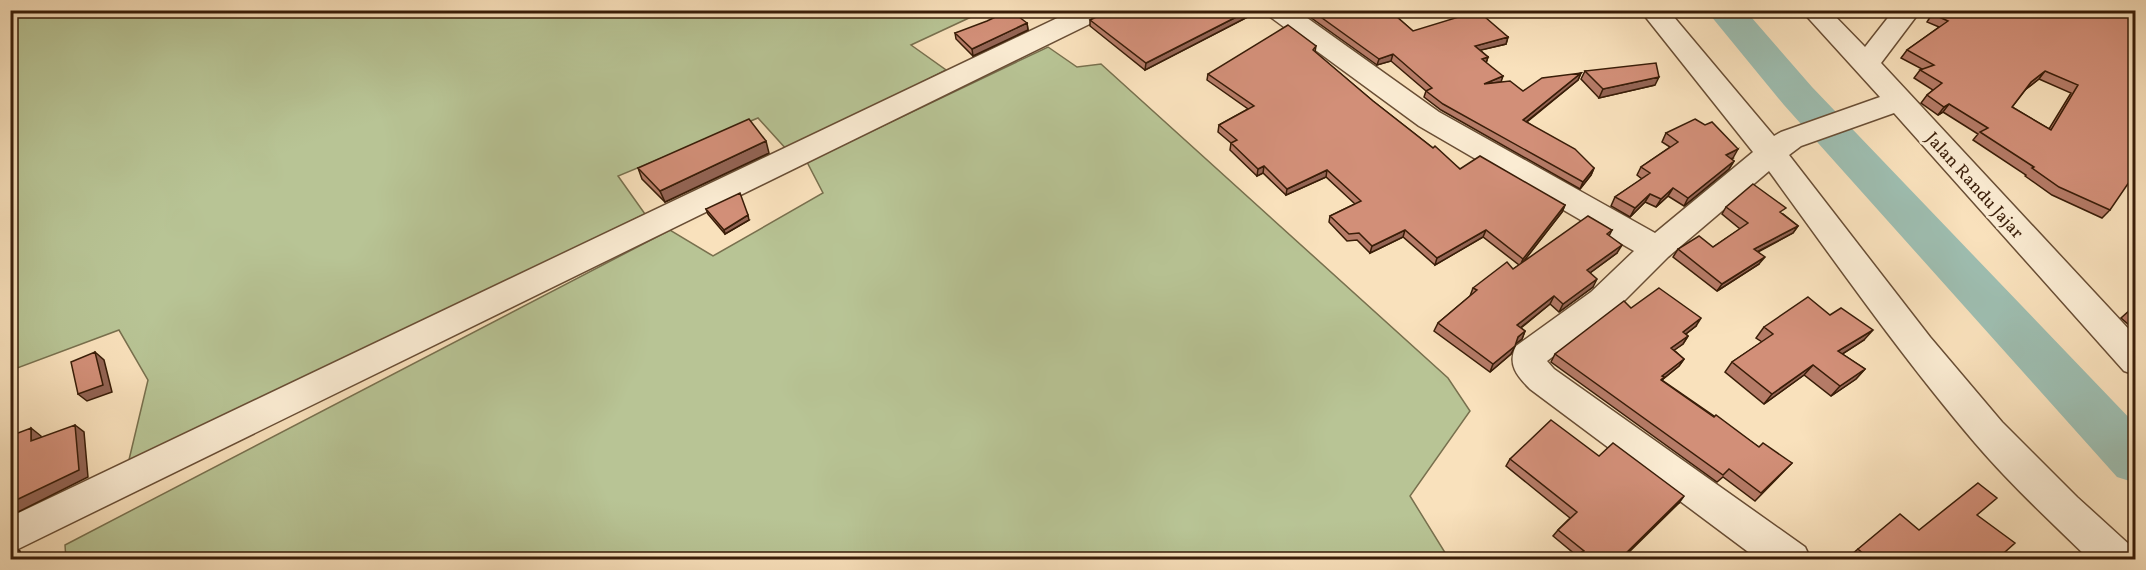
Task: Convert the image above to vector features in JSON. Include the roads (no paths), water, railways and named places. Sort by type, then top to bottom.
[{"type":"street","points":[[10,536],[1097,10]]},
{"type":"street","points":[[1278,10],[1429,119],[1657,249]]},
{"type":"street","points":[[1653,10],[1781,146],[1918,347],[1989,433],[2063,509],[2118,560]]},
{"type":"street","name":"Jalan Randu Jajar","points":[[1814,10],[1866,64],[1886,106],[2136,361]]},
{"type":"street","points":[[1866,64],[1908,10]]},
{"type":"street","points":[[1791,560],[1542,379],[1530,366],[1528,356],[1603,301],[1657,249],[1781,146],[1886,106]]},
{"type":"waterway","points":[[1724,10],[1798,96],[2136,461]]}]
